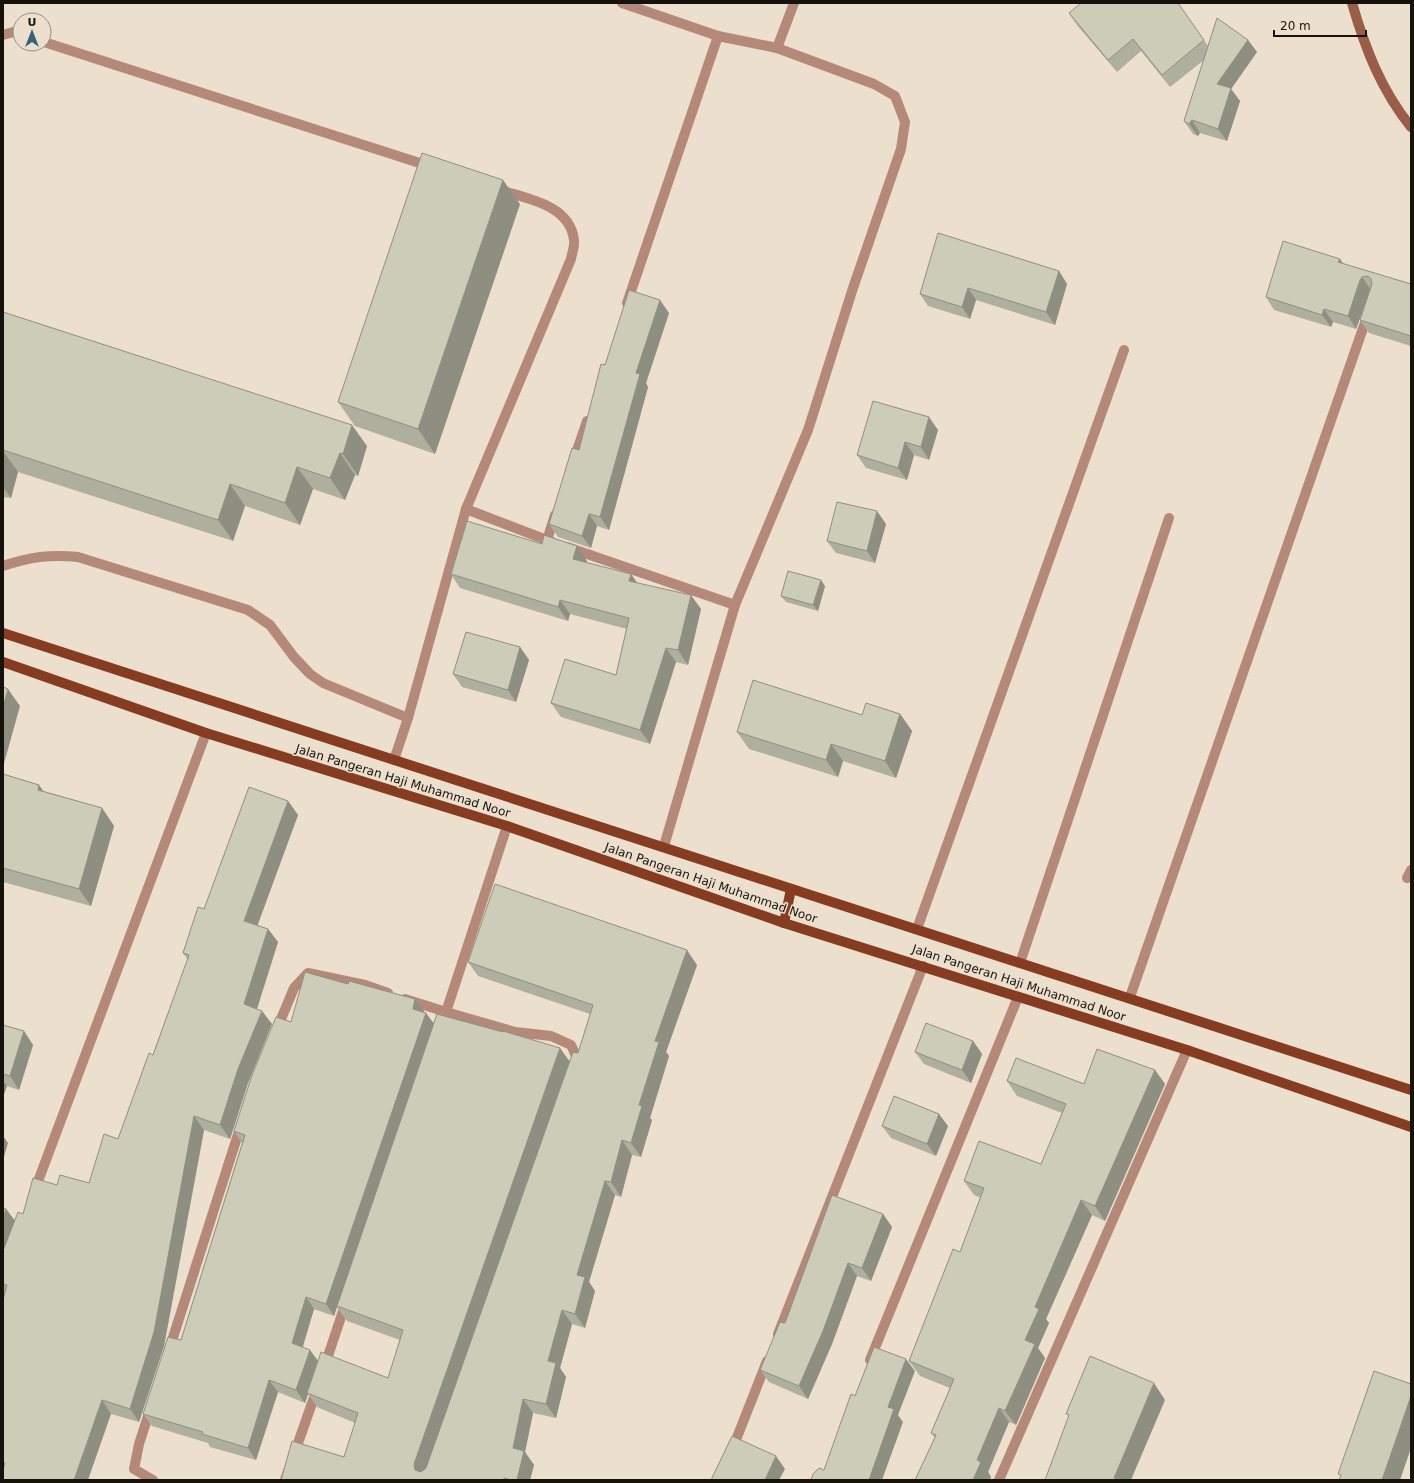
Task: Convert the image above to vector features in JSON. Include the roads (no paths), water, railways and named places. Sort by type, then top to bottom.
[{"type":"main road","points":[[1352,3],[1364,44],[1395,107],[1411,127]]},
{"type":"main road","name":"Jalan Pangeran Haji Muhammad Noor","points":[[3,633],[664,846],[1020,963],[1130,997],[1411,1090]]},
{"type":"main road","name":"Jalan Pangeran Haji Muhammad Noor","points":[[3,662],[206,733],[507,826],[784,923],[1187,1050],[1411,1127]]},
{"type":"main road","points":[[784,923],[791,889]]},
{"type":"street","points":[[622,3],[718,36],[777,48],[874,84],[895,96],[905,122],[901,149],[853,288],[808,430],[735,605],[664,846]]},
{"type":"street","points":[[777,48],[794,3]]},
{"type":"street","points":[[623,314],[718,36]]},
{"type":"street","points":[[52,45],[444,171]]},
{"type":"street","points":[[394,760],[408,718],[466,509],[571,259],[574,242],[571,226],[562,214],[543,204],[490,186]]},
{"type":"street","points":[[1130,997],[1372,303]]},
{"type":"street","points":[[917,929],[1124,350]]},
{"type":"street","points":[[570,472],[590,412]]},
{"type":"street","points":[[547,540],[560,502]]},
{"type":"street","points":[[466,509],[547,540],[735,605]]},
{"type":"street","points":[[1020,963],[1169,518]]},
{"type":"street","points":[[3,566],[39,556],[55,555],[78,557],[248,610],[270,625],[294,657],[310,674],[323,683],[408,718]]},
{"type":"street","points":[[31,1200],[206,733]]},
{"type":"street","points":[[440,1027],[507,826]]},
{"type":"street","points":[[729,1458],[923,966]]},
{"type":"street","points":[[271,1043],[294,988],[308,973],[365,985],[446,1012],[515,1032],[551,1036],[571,1045],[578,1060],[573,1075]]},
{"type":"street","points":[[866,1370],[1018,997]]},
{"type":"street","points":[[999,1480],[1187,1050]]},
{"type":"street","points":[[166,1362],[244,1115]]},
{"type":"street","points":[[285,1480],[350,1291]]},
{"type":"street","points":[[153,1480],[134,1469],[154,1399]]}]
